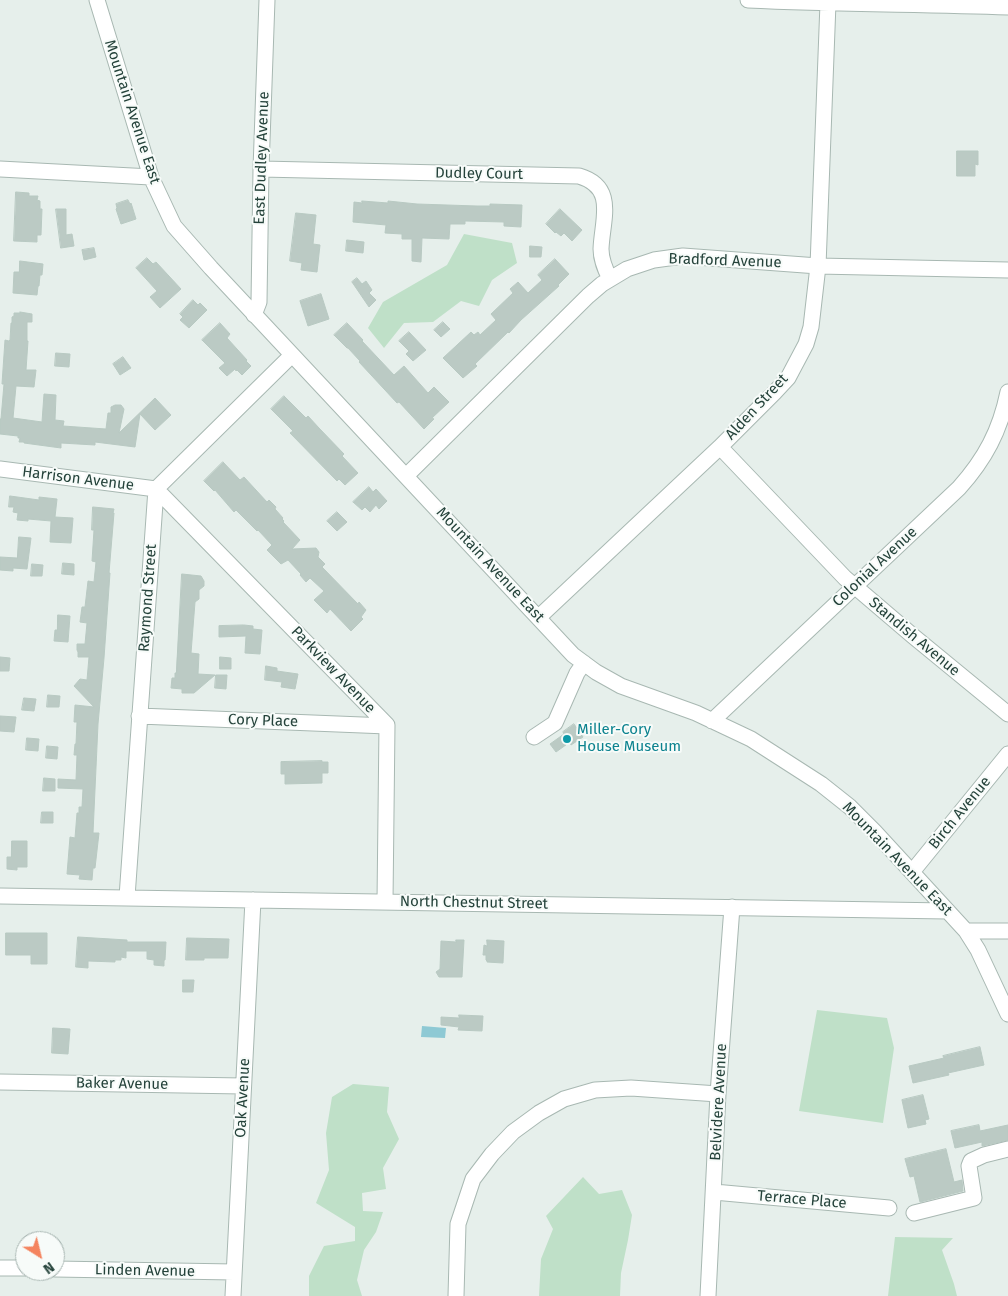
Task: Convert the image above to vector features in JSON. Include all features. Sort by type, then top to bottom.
[{"type":"street","name":"Mountain Avenue East","points":[[97,0],[151,177],[174,226],[211,268],[574,655],[596,672],[621,686],[696,713],[751,739],[821,784],[850,807],[966,931],[978,950],[1008,1014]]},
{"type":"street","name":"East Dudley Avenue","points":[[254,314],[259,302],[261,169],[267,0]]},
{"type":"street","points":[[748,0],[828,3],[927,2],[1008,8]]},
{"type":"street","name":"Alden Street","points":[[539,617],[720,447],[775,392],[788,378],[806,344],[811,326],[818,266],[828,3]]},
{"type":"street","name":"Dudley Court","points":[[261,169],[579,176],[596,184],[605,200],[601,250],[602,262],[610,279]]},
{"type":"street","points":[[0,170],[151,177]]},
{"type":"street","name":"Bradford Avenue","points":[[406,476],[588,296],[610,279],[640,264],[683,256],[818,266],[1008,270]]},
{"type":"street","points":[[156,489],[292,355]]},
{"type":"street","name":"Colonial Avenue","points":[[712,721],[959,488],[992,443],[1002,417],[1008,392]]},
{"type":"street","name":"Standish Avenue","points":[[720,447],[845,578],[912,636],[1008,714]]},
{"type":"street","name":"Harrison Avenue","points":[[0,469],[156,489]]},
{"type":"street","name":"Raymond Street","points":[[127,897],[156,489]]},
{"type":"street","name":"Parkview Avenue","points":[[156,489],[387,725],[385,901]]},
{"type":"street","points":[[534,737],[554,723],[584,663]]},
{"type":"street","name":"Cory Place","points":[[139,716],[387,726]]},
{"type":"street","name":"Birch Avenue","points":[[912,872],[1008,754]]},
{"type":"street","name":"North Chestnut Street","points":[[0,896],[947,911]]},
{"type":"street","name":"Oak Avenue","points":[[233,1296],[252,900]]},
{"type":"street","name":"Belvidere Avenue","points":[[708,1296],[718,1094],[732,907]]},
{"type":"street","points":[[966,931],[1008,931]]},
{"type":"street","name":"Baker Avenue","points":[[0,1082],[244,1086]]},
{"type":"street","points":[[456,1296],[458,1224],[473,1179],[492,1154],[513,1132],[539,1113],[564,1099],[595,1090],[631,1088],[718,1094]]},
{"type":"street","points":[[914,1213],[974,1198],[969,1166],[970,1161],[984,1155],[1008,1149]]},
{"type":"street","name":"Terrace Place","points":[[714,1192],[889,1208]]},
{"type":"street","points":[[0,1268],[15,1268]]},
{"type":"street","name":"Linden Avenue","points":[[65,1269],[234,1272]]},
{"type":"green space","points":[[464,234],[512,243],[517,263],[492,280],[479,306],[461,301],[433,322],[404,323],[384,348],[368,328],[383,302],[447,265]]},
{"type":"green space","points":[[817,1010],[887,1018],[894,1048],[883,1123],[799,1111]]},
{"type":"green space","points":[[353,1084],[389,1087],[387,1112],[399,1139],[383,1168],[386,1189],[362,1193],[363,1211],[383,1212],[376,1232],[364,1250],[357,1280],[362,1296],[309,1296],[309,1276],[324,1246],[355,1241],[355,1227],[316,1203],[329,1170],[326,1133],[332,1097]]},
{"type":"green space","points":[[583,1177],[599,1194],[622,1190],[632,1215],[621,1273],[620,1296],[539,1296],[541,1259],[553,1229],[546,1216]]},
{"type":"green space","points":[[895,1237],[953,1238],[942,1250],[957,1296],[888,1296]]},
{"type":"water","points":[[422,1026],[446,1028],[445,1038],[421,1037]]},
{"type":"building","points":[[957,151],[978,151],[978,165],[975,164],[975,176],[957,176]]},
{"type":"building","points":[[16,192],[29,193],[29,196],[38,196],[37,200],[40,201],[40,209],[42,209],[41,235],[37,235],[37,242],[14,241]]},
{"type":"building","points":[[128,200],[131,203],[136,219],[121,224],[116,204]]},
{"type":"building","points":[[362,201],[477,206],[490,206],[490,204],[522,205],[521,227],[504,226],[504,222],[465,221],[465,224],[450,224],[449,239],[422,238],[421,262],[412,261],[412,239],[402,239],[402,234],[385,233],[386,225],[353,222],[354,202],[362,203]]},
{"type":"building","points":[[56,209],[66,209],[66,235],[72,234],[74,246],[61,248]]},
{"type":"building","points":[[560,209],[582,230],[572,241],[564,233],[561,236],[555,233],[546,224]]},
{"type":"building","points":[[296,213],[316,215],[313,244],[320,245],[317,272],[301,270],[302,263],[290,261]]},
{"type":"building","points":[[347,240],[364,242],[363,253],[346,251]]},
{"type":"building","points":[[530,246],[542,247],[541,257],[530,257]]},
{"type":"building","points":[[94,248],[96,257],[84,260],[82,250]]},
{"type":"building","points":[[147,258],[153,264],[156,262],[181,289],[160,308],[150,297],[157,291],[136,268]]},
{"type":"building","points":[[555,259],[569,274],[559,286],[475,364],[477,366],[463,378],[443,358],[471,332],[474,335],[478,332],[480,335],[496,320],[491,314],[513,293],[510,289],[518,282],[528,293],[542,280],[538,275]]},
{"type":"building","points":[[20,261],[43,264],[37,295],[13,293],[14,272],[19,272]]},
{"type":"building","points":[[357,278],[362,284],[366,281],[372,290],[369,293],[376,300],[369,307],[352,282]]},
{"type":"building","points":[[321,294],[329,319],[308,326],[300,301]]},
{"type":"building","points":[[193,300],[198,305],[200,303],[207,310],[189,328],[180,320],[183,317],[180,314]]},
{"type":"building","points":[[14,313],[32,314],[32,322],[27,322],[26,370],[36,370],[34,387],[16,386],[13,418],[42,422],[44,394],[56,395],[55,420],[64,421],[63,426],[106,429],[108,413],[111,413],[111,407],[121,405],[124,409],[119,433],[155,398],[171,415],[155,430],[140,414],[135,447],[95,442],[95,445],[61,443],[61,448],[19,442],[20,438],[18,436],[0,434],[5,340],[10,340],[11,323]]},
{"type":"building","points":[[443,322],[450,329],[441,337],[434,330]]},
{"type":"building","points":[[220,323],[230,334],[227,338],[251,366],[242,375],[235,369],[227,376],[219,368],[225,363],[202,340]]},
{"type":"building","points":[[347,323],[394,375],[404,366],[428,393],[434,387],[449,402],[432,418],[434,419],[424,429],[399,402],[397,403],[334,335]]},
{"type":"building","points":[[409,332],[426,350],[413,361],[406,354],[409,351],[399,341]]},
{"type":"building","points":[[56,353],[70,354],[69,367],[55,366]]},
{"type":"building","points":[[123,357],[131,368],[120,375],[113,364]]},
{"type":"building","points":[[284,396],[306,418],[308,416],[344,454],[342,456],[358,473],[345,485],[339,479],[337,481],[290,433],[293,431],[271,409]]},
{"type":"building","points":[[223,462],[240,480],[244,477],[267,502],[269,500],[276,507],[275,509],[283,518],[283,522],[300,540],[292,549],[316,548],[319,552],[318,557],[325,564],[322,567],[366,610],[361,617],[363,619],[351,631],[330,609],[327,613],[314,600],[324,591],[310,578],[306,582],[288,560],[281,564],[267,550],[272,545],[236,510],[234,512],[215,490],[204,481]]},
{"type":"building","points":[[369,487],[373,492],[376,489],[387,501],[379,509],[376,505],[370,512],[365,507],[362,510],[353,502]]},
{"type":"building","points":[[10,496],[39,500],[39,497],[57,499],[55,517],[73,518],[71,543],[50,542],[51,521],[17,520],[18,513],[13,512],[14,507],[9,507]]},
{"type":"building","points":[[93,507],[114,509],[114,513],[98,724],[93,833],[99,833],[92,880],[79,879],[80,875],[67,874],[70,837],[75,838],[77,813],[79,813],[79,807],[82,807],[83,789],[58,788],[58,779],[76,780],[77,755],[74,755],[77,722],[74,722],[75,705],[94,707],[74,686],[80,679],[87,680],[89,657],[78,657],[77,644],[85,644],[87,623],[80,622],[82,607],[85,607],[88,581],[94,582],[96,562],[92,561]]},
{"type":"building","points":[[337,512],[347,522],[337,531],[327,521]]},
{"type":"building","points":[[19,537],[31,538],[27,569],[13,568],[13,571],[0,570],[0,557],[17,558]]},
{"type":"building","points":[[63,563],[74,564],[74,575],[62,574]]},
{"type":"building","points":[[32,564],[43,565],[42,576],[31,576]]},
{"type":"building","points":[[182,574],[201,576],[204,581],[204,586],[199,590],[199,599],[195,602],[191,653],[199,654],[198,674],[215,675],[194,693],[182,693],[182,689],[171,688],[172,678],[175,678],[176,673]]},
{"type":"building","points":[[58,615],[70,616],[68,642],[54,641]]},
{"type":"building","points":[[244,625],[262,630],[260,654],[245,653],[246,636],[219,637],[219,626]]},
{"type":"building","points":[[0,657],[10,658],[9,671],[0,671]]},
{"type":"building","points":[[220,657],[231,658],[231,669],[220,669]]},
{"type":"building","points":[[266,666],[277,668],[277,671],[298,674],[295,689],[281,687],[282,682],[265,680]]},
{"type":"building","points":[[216,675],[227,675],[226,689],[215,688]]},
{"type":"building","points":[[48,695],[60,696],[59,707],[47,707]]},
{"type":"building","points":[[24,698],[36,699],[34,711],[22,710]]},
{"type":"building","points":[[0,716],[16,717],[14,732],[0,731]]},
{"type":"building","name":"Miller-Cory House Museum","points":[[574,724],[583,737],[571,745],[570,742],[556,752],[550,744]]},
{"type":"building","points":[[27,738],[39,739],[38,751],[26,750]]},
{"type":"building","points":[[47,746],[58,747],[57,759],[46,758]]},
{"type":"building","points":[[281,762],[328,762],[328,773],[322,773],[322,783],[285,784],[285,774],[281,774]]},
{"type":"building","points":[[44,778],[55,779],[55,791],[43,791]]},
{"type":"building","points":[[42,812],[53,812],[53,823],[41,823]]},
{"type":"building","points":[[12,841],[27,841],[27,867],[17,867],[17,870],[7,869],[7,857],[11,857]]},
{"type":"building","points":[[6,933],[47,933],[47,964],[31,964],[31,955],[6,955]]},
{"type":"building","points":[[78,937],[127,940],[127,942],[166,942],[164,966],[154,965],[154,960],[147,959],[147,951],[126,951],[126,958],[121,957],[121,960],[115,960],[115,962],[88,961],[88,968],[76,967]]},
{"type":"building","points":[[187,938],[229,939],[228,958],[186,960]]},
{"type":"building","points":[[456,940],[464,940],[462,977],[439,977],[436,972],[440,969],[441,941],[456,942]]},
{"type":"building","points":[[487,940],[504,941],[503,963],[487,962],[486,955],[483,955],[484,945],[487,946]]},
{"type":"building","points":[[183,980],[194,980],[193,992],[183,992]]},
{"type":"building","points":[[459,1015],[483,1016],[482,1031],[458,1030],[459,1027],[441,1025],[441,1017],[459,1018]]},
{"type":"building","points":[[53,1028],[70,1029],[68,1054],[52,1053]]},
{"type":"building","points":[[980,1047],[984,1065],[913,1083],[909,1066]]},
{"type":"building","points":[[923,1095],[929,1119],[925,1120],[926,1124],[908,1128],[902,1100]]},
{"type":"building","points":[[979,1125],[980,1131],[1008,1125],[1008,1140],[982,1146],[982,1142],[955,1148],[951,1131]]},
{"type":"building","points":[[946,1149],[954,1182],[962,1180],[963,1191],[920,1202],[914,1176],[910,1177],[905,1159]]},
{"type":"place","name":"Miller-Cory House Museum","points":[[567,739]]}]
